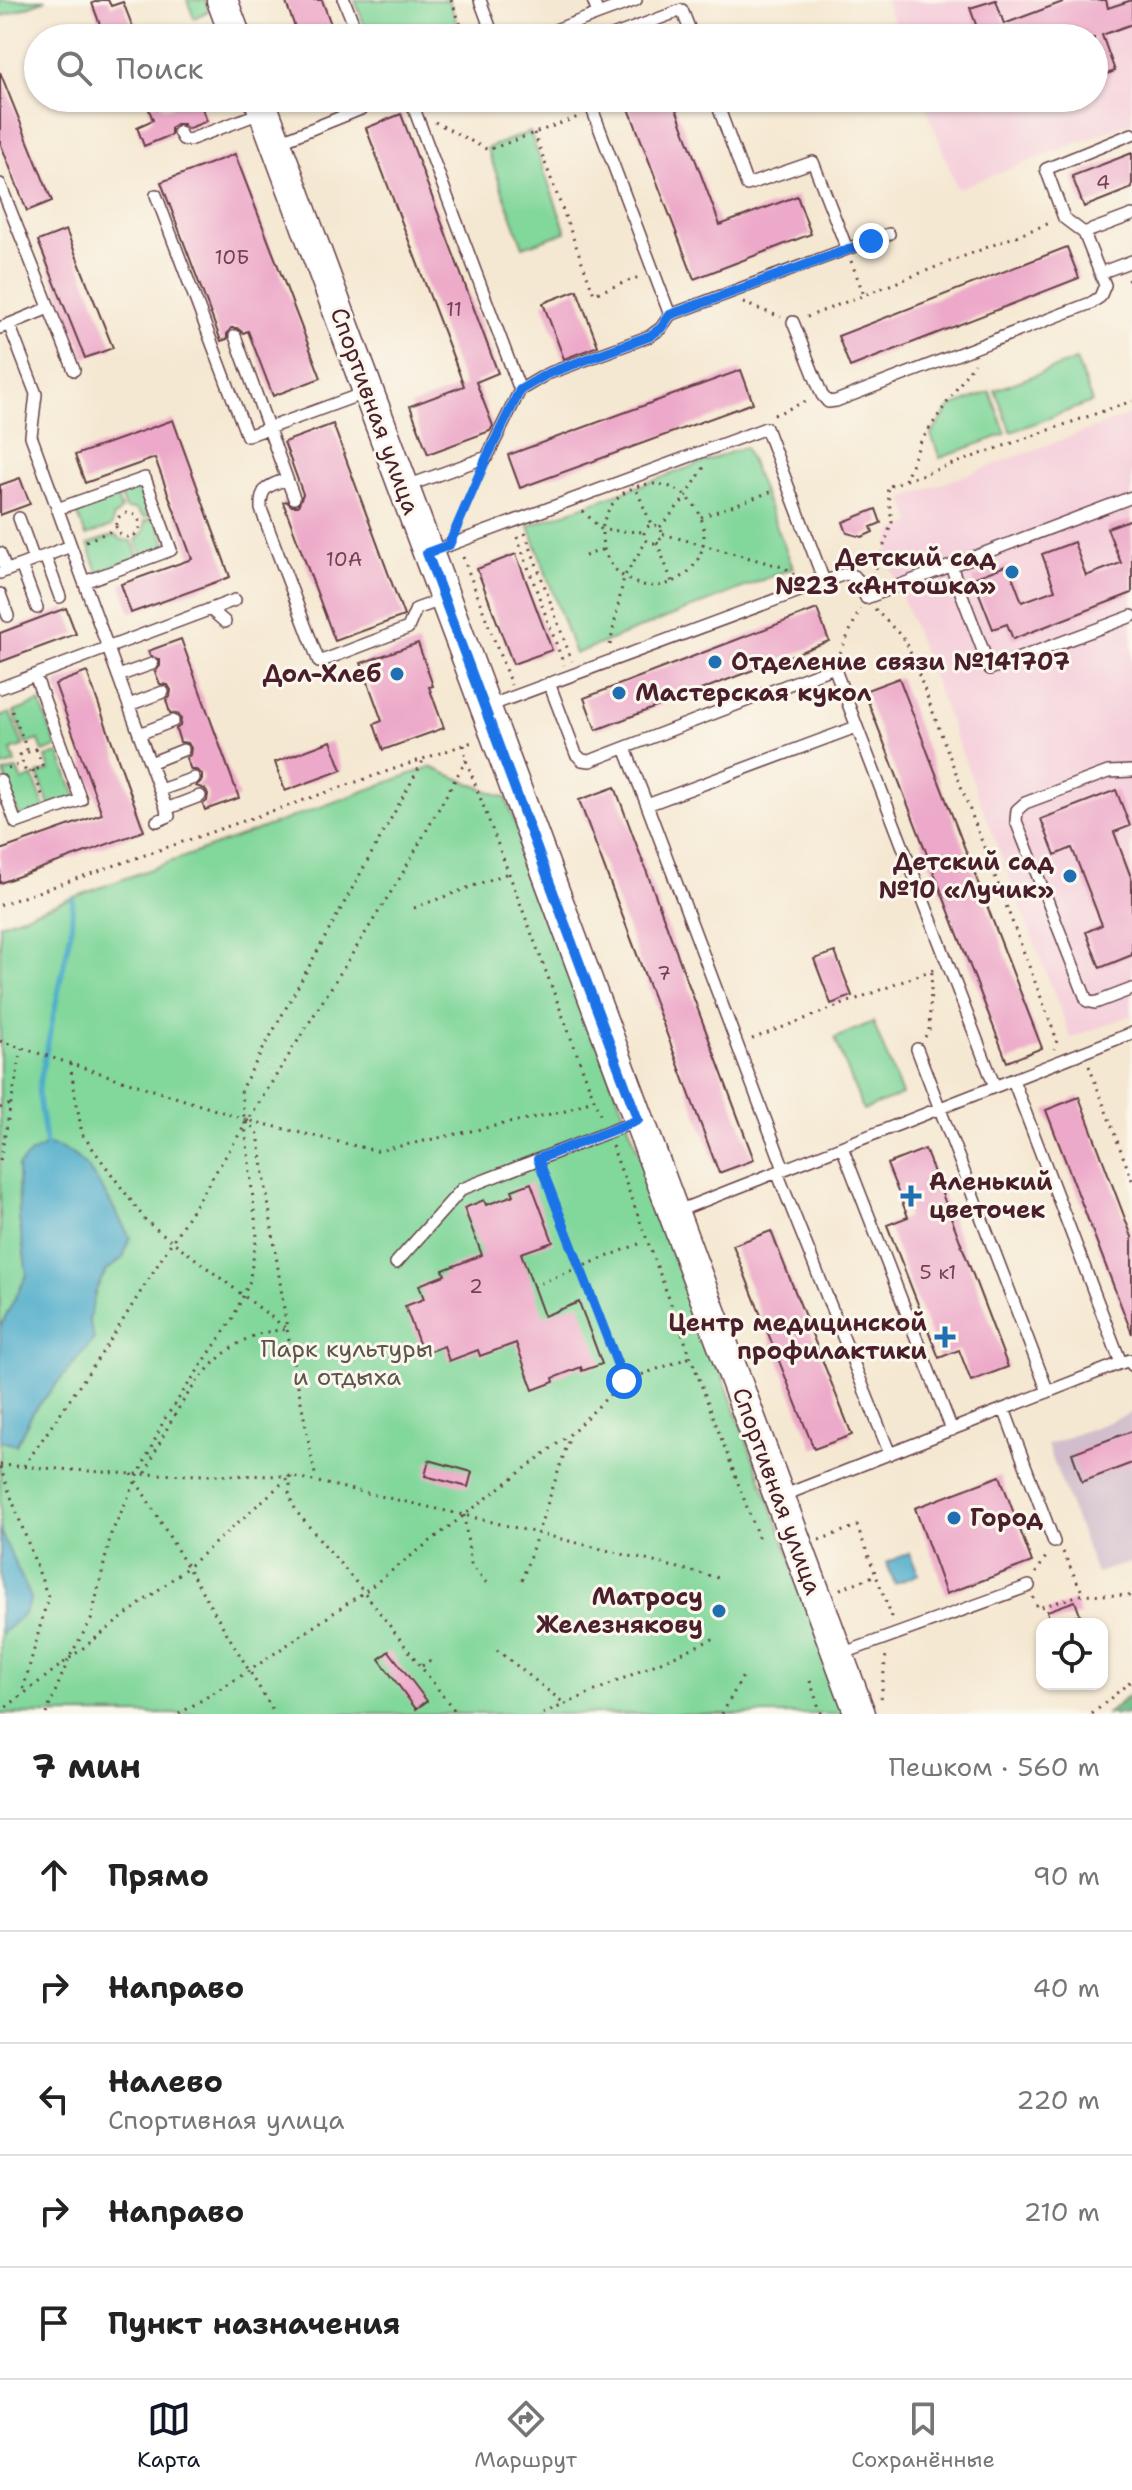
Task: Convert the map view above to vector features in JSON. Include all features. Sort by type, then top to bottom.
[{"type":"street","points":[[222,0],[231,24]]},
{"type":"street","name":"Спортивная улица","points":[[264,112],[403,488],[444,546],[444,599],[838,1655],[871,1706]]},
{"type":"lane","points":[[344,0],[353,24]]},
{"type":"lane","points":[[480,0],[489,24]]},
{"type":"lane","points":[[593,0],[598,14]]},
{"type":"lane","points":[[580,24],[636,0]]},
{"type":"lane","points":[[644,24],[682,10],[688,24]]},
{"type":"lane","points":[[179,132],[183,139],[189,140],[247,112]]},
{"type":"lane","points":[[275,143],[353,112]]},
{"type":"lane","points":[[415,112],[520,390]]},
{"type":"lane","points":[[593,112],[670,315]]},
{"type":"lane","points":[[720,112],[747,185],[813,162],[847,249]]},
{"type":"lane","points":[[793,322],[822,395],[828,402],[988,343],[1100,297],[1105,285],[1084,233],[1064,218],[1046,169],[1132,134]]},
{"type":"lane","points":[[0,184],[74,370]]},
{"type":"lane","points":[[156,195],[247,436],[367,392]]},
{"type":"lane","points":[[1084,233],[1132,215]]},
{"type":"lane","points":[[403,488],[487,457],[520,390],[547,374],[650,336],[661,328],[670,315],[889,234]]},
{"type":"lane","points":[[1100,273],[1132,261]]},
{"type":"lane","points":[[49,308],[4,326],[36,394],[31,436],[169,816],[157,821]]},
{"type":"lane","points":[[235,336],[294,498]]},
{"type":"lane","points":[[444,546],[766,428],[824,581]]},
{"type":"lane","points":[[57,509],[145,478],[171,550],[84,582]]},
{"type":"lane","points":[[287,479],[268,486],[260,496],[261,509],[319,662],[408,628],[416,609],[444,599]]},
{"type":"lane","points":[[485,707],[845,574],[854,574],[859,579],[866,598],[1132,497]]},
{"type":"lane","points":[[19,518],[60,597]]},
{"type":"lane","points":[[0,553],[3,571],[71,546]]},
{"type":"lane","points":[[21,565],[37,608]]},
{"type":"lane","points":[[951,566],[990,669],[1132,616]]},
{"type":"lane","points":[[0,594],[8,616]]},
{"type":"lane","points":[[0,688],[235,600]]},
{"type":"lane","points":[[210,609],[225,622]]},
{"type":"lane","points":[[118,676],[152,664]]},
{"type":"lane","points":[[549,683],[576,754],[582,760],[590,761],[834,667],[995,1087]]},
{"type":"lane","points":[[0,780],[16,823],[81,800],[35,675]]},
{"type":"lane","points":[[129,705],[163,692]]},
{"type":"lane","points":[[139,734],[173,721]]},
{"type":"lane","points":[[647,805],[856,727]]},
{"type":"lane","points":[[625,748],[737,1044],[780,1171],[890,1454]]},
{"type":"lane","points":[[150,763],[183,750]]},
{"type":"lane","points":[[1132,772],[1108,772],[1025,803],[1017,810],[1016,821],[1087,1001],[1095,1003],[1132,989]]},
{"type":"lane","points":[[160,790],[194,778]]},
{"type":"lane","points":[[166,809],[200,796]]},
{"type":"lane","points":[[673,1213],[1132,1033]]},
{"type":"lane","points":[[917,1049],[1048,1392]]},
{"type":"lane","points":[[780,1497],[1126,1364],[1013,1080]]},
{"type":"lane","points":[[396,1263],[462,1189],[638,1120]]},
{"type":"lane","points":[[842,1147],[952,1430]]},
{"type":"lane","points":[[1004,1409],[1054,1542]]},
{"type":"lane","points":[[838,1655],[1029,1586]]},
{"type":"path","points":[[451,0],[460,24]]},
{"type":"path","points":[[415,112],[488,150],[590,112]]},
{"type":"path","points":[[534,133],[594,294],[654,272]]},
{"type":"path","points":[[725,296],[793,322],[1064,218]]},
{"type":"path","points":[[847,249],[864,295]]},
{"type":"path","points":[[905,480],[921,441],[988,343]]},
{"type":"path","points":[[778,413],[822,395]]},
{"type":"path","points":[[834,667],[866,598],[892,522],[887,487],[1132,401]]},
{"type":"path","points":[[660,527],[686,497],[716,447]]},
{"type":"path","points":[[487,457],[444,546],[515,696]]},
{"type":"path","points":[[660,484],[679,491],[701,517],[703,547],[694,565],[672,582],[645,585],[624,577],[613,566],[604,549],[602,530],[609,508],[625,492],[636,487],[660,484]]},
{"type":"path","points":[[701,517],[787,485]]},
{"type":"path","points":[[636,487],[651,524],[660,527],[663,534],[786,568],[806,587]]},
{"type":"path","points":[[571,500],[602,530],[644,532]]},
{"type":"path","points":[[124,514],[132,514],[139,521],[138,531],[132,536],[122,535],[117,529],[117,522],[124,514]]},
{"type":"path","points":[[516,520],[543,609],[572,674]]},
{"type":"path","points":[[516,520],[572,674]]},
{"type":"path","points":[[644,532],[651,524]]},
{"type":"path","points":[[71,546],[117,529]]},
{"type":"path","points":[[644,532],[647,540]]},
{"type":"path","points":[[657,542],[663,534]]},
{"type":"path","points":[[647,540],[657,542]]},
{"type":"path","points":[[607,661],[624,577],[647,540]]},
{"type":"path","points":[[657,542],[672,582]]},
{"type":"path","points":[[585,556],[604,549]]},
{"type":"path","points":[[866,598],[906,641],[1057,1040],[1050,1064]]},
{"type":"path","points":[[538,611],[543,609]]},
{"type":"path","points":[[12,711],[28,752]]},
{"type":"path","points":[[0,905],[482,739]]},
{"type":"path","points":[[464,745],[466,760],[760,1542]]},
{"type":"path","points":[[36,749],[43,767],[26,773],[20,755],[28,752],[36,749]]},
{"type":"path","points":[[46,1714],[70,1656],[91,1620],[111,1534],[138,1474],[164,1420],[232,1320],[253,1268],[257,1236],[241,1089],[424,759]]},
{"type":"path","points":[[24,1466],[108,1344],[401,876],[466,760]]},
{"type":"path","points":[[0,771],[23,763]]},
{"type":"path","points":[[33,770],[49,811]]},
{"type":"path","points":[[414,908],[509,873]]},
{"type":"path","points":[[737,1044],[949,964]]},
{"type":"path","points":[[917,1049],[929,1030],[932,970]]},
{"type":"path","points":[[0,1041],[245,1121],[377,1151],[565,1111],[594,1099]]},
{"type":"path","points":[[0,1160],[23,1048]]},
{"type":"path","points":[[1083,1051],[1132,1180]]},
{"type":"path","points":[[68,1063],[82,1134],[146,1221],[287,1329]]},
{"type":"path","points":[[0,1108],[11,1104]]},
{"type":"path","points":[[245,1121],[258,1134],[287,1329],[317,1481]]},
{"type":"path","points":[[538,1159],[624,1381]]},
{"type":"path","points":[[533,1286],[644,1242]]},
{"type":"path","points":[[146,1474],[177,1412],[217,1362],[256,1335],[287,1329]]},
{"type":"path","points":[[179,1714],[249,1671],[364,1592],[570,1434],[624,1381],[691,1357]]},
{"type":"path","points":[[522,1580],[570,1434]]},
{"type":"path","points":[[22,1694],[48,1597],[0,1466],[132,1474],[291,1476],[719,1578]]},
{"type":"path","points":[[132,1474],[275,1714]]},
{"type":"path","points":[[0,1712],[188,1567],[291,1476]]},
{"type":"path","points":[[291,1476],[289,1494],[296,1511],[364,1592],[457,1714]]},
{"type":"path","points":[[464,1515],[471,1565],[490,1587]]},
{"type":"path","points":[[814,1542],[857,1526],[891,1614],[871,1706]]},
{"type":"path","points":[[1083,1594],[1067,1556],[1054,1542],[1029,1586],[1038,1608],[1083,1594],[1132,1596]]},
{"type":"path","points":[[832,1591],[876,1575]]},
{"type":"path","points":[[543,1714],[715,1638]]},
{"type":"path","points":[[497,1650],[565,1704]]},
{"type":"path","points":[[421,1667],[432,1659]]},
{"type":"path","points":[[722,1714],[744,1674]]},
{"type":"path","points":[[1092,1714],[1132,1680]]},
{"type":"path","points":[[810,1681],[821,1714]]},
{"type":"shaded area","points":[[885,0],[1132,0],[1132,122],[957,189],[928,112],[1108,112],[1108,24],[894,24]]},
{"type":"shaded area","points":[[1132,414],[1132,1015],[1071,1038],[887,558],[891,532],[912,523],[903,498]]},
{"type":"shaded area","points":[[1132,1413],[1132,1562],[1096,1573],[1047,1445]]},
{"type":"green space","points":[[0,0],[46,0],[0,17]]},
{"type":"green space","points":[[187,0],[205,0],[209,11],[194,18]]},
{"type":"green space","points":[[355,0],[449,0],[457,24],[364,24]]},
{"type":"green space","points":[[530,132],[566,232],[523,247],[487,148]]},
{"type":"green space","points":[[1076,360],[1092,402],[1011,432],[995,390]]},
{"type":"green space","points":[[990,392],[1006,434],[940,458],[931,435],[950,407]]},
{"type":"green space","points":[[745,447],[793,568],[575,654],[529,526]]},
{"type":"green space","points":[[144,482],[155,513],[144,517],[135,509],[125,509],[119,491]]},
{"type":"green space","points":[[115,492],[121,510],[113,518],[112,526],[86,536],[75,507]]},
{"type":"green space","points":[[156,517],[167,547],[142,556],[136,540],[144,531],[145,521]]},
{"type":"green space","points":[[115,535],[132,541],[138,557],[98,572],[88,544]]},
{"type":"green space","points":[[40,702],[57,747],[43,752],[39,740],[26,744],[14,712]]},
{"type":"green space","points":[[10,713],[23,746],[11,750],[15,763],[2,767],[0,717]]},
{"type":"green space","points":[[59,753],[76,797],[50,807],[38,774],[50,770],[46,757]]},
{"type":"green space","name":"Парк культуры и отдыха","points":[[430,767],[506,798],[849,1714],[0,1714],[0,924]]},
{"type":"green space","points":[[17,769],[22,781],[33,776],[45,809],[20,818],[4,773]]},
{"type":"green space","points":[[873,1022],[902,1095],[863,1110],[835,1038]]},
{"type":"green space","points":[[1132,1693],[1132,1714],[1107,1714]]},
{"type":"water","points":[[46,1145],[74,1156],[86,1167],[130,1237],[123,1258],[106,1271],[96,1290],[89,1320],[94,1339],[33,1412],[16,1445],[0,1441],[0,1327],[27,1275],[19,1219],[18,1166]]},
{"type":"water","points":[[0,1526],[31,1598],[25,1613],[0,1635]]},
{"type":"water","points":[[909,1553],[919,1574],[895,1584],[886,1563]]},
{"type":"building","points":[[108,0],[111,6],[123,2],[132,24],[100,24],[92,3]]},
{"type":"building","points":[[285,0],[322,0],[331,24],[294,24]]},
{"type":"building","points":[[996,0],[1004,24],[976,24],[970,8]]},
{"type":"building","points":[[1068,0],[1106,0],[1108,8],[1132,0],[1132,24],[1108,33],[1108,24],[1004,24]]},
{"type":"building","points":[[1108,52],[1115,71],[1108,74]]},
{"type":"building","points":[[0,72],[52,201],[27,211],[0,142]]},
{"type":"building","points":[[150,112],[203,112],[207,121],[187,129],[183,124],[176,124],[171,128],[171,135],[144,146],[137,127],[153,120]]},
{"type":"building","points":[[630,112],[677,112],[720,225],[797,196],[811,234],[694,279]]},
{"type":"building","points":[[401,114],[498,373],[476,382],[493,426],[490,431],[428,454],[410,406],[464,386],[366,128]]},
{"type":"building","points":[[1132,153],[1132,188],[1084,207],[1072,176]]},
{"type":"building","points":[[235,154],[321,378],[273,396],[248,331],[243,333],[231,328],[227,339],[221,341],[161,182]]},
{"type":"building","points":[[66,230],[113,348],[85,358],[38,241]]},
{"type":"building","points":[[1067,247],[1079,278],[850,367],[838,336]]},
{"type":"building","points":[[577,290],[598,346],[564,359],[543,303]]},
{"type":"building","points":[[741,370],[753,403],[520,488],[508,455]]},
{"type":"building","points":[[173,420],[230,577],[131,613],[121,584],[192,559],[155,458],[85,483],[75,455]]},
{"type":"building","points":[[333,424],[404,616],[335,641],[283,502],[298,506],[303,494],[284,442]]},
{"type":"building","points":[[20,478],[30,504],[0,515],[0,485]]},
{"type":"building","points":[[876,509],[881,523],[871,527],[873,532],[862,537],[847,533],[843,522]]},
{"type":"building","points":[[1132,519],[1132,593],[1013,639],[1007,624],[993,629],[973,578],[1008,565],[1022,602],[1055,590],[1042,554],[1074,542],[1086,576],[1121,563],[1107,528]]},
{"type":"building","points":[[516,554],[552,650],[513,664],[477,569]]},
{"type":"building","points":[[66,608],[76,634],[0,662],[0,633]]},
{"type":"building","points":[[817,609],[829,641],[596,730],[584,698]]},
{"type":"building","points":[[181,639],[239,798],[205,810],[203,804],[208,794],[205,789],[196,786],[202,780],[202,774],[191,770],[186,758],[191,748],[188,743],[180,742],[176,729],[181,719],[178,714],[170,713],[166,700],[171,690],[168,685],[160,684],[155,672],[160,660],[150,656],[148,651]]},
{"type":"building","points":[[418,643],[444,728],[383,750],[374,724],[382,721],[361,663]]},
{"type":"building","points":[[87,672],[144,831],[0,883],[0,850],[102,814],[55,684]]},
{"type":"building","points":[[899,678],[1042,1048],[1007,1062],[864,691]]},
{"type":"building","points":[[331,741],[342,770],[285,791],[275,762]]},
{"type":"building","points":[[615,787],[754,1160],[719,1173],[579,800]]},
{"type":"building","points":[[1116,790],[1130,826],[1114,832],[1132,880],[1132,955],[1100,968],[1086,932],[1102,925],[1072,848],[1055,855],[1041,819]]},
{"type":"building","points":[[835,952],[852,996],[831,1004],[814,959]]},
{"type":"building","points":[[1079,1097],[1132,1237],[1132,1334],[1046,1110]]},
{"type":"building","points":[[925,1149],[1008,1367],[971,1381],[959,1350],[939,1358],[887,1225],[908,1217],[887,1164]]},
{"type":"building","points":[[531,1183],[553,1242],[521,1253],[544,1316],[579,1302],[602,1364],[582,1371],[581,1367],[533,1390],[516,1343],[480,1356],[478,1350],[449,1361],[444,1346],[423,1354],[405,1306],[424,1299],[419,1285],[445,1275],[443,1270],[482,1255],[464,1208],[484,1200],[486,1205],[514,1195],[512,1190]]},
{"type":"building","points":[[771,1231],[852,1435],[814,1449],[733,1245]]},
{"type":"building","points":[[1132,1431],[1132,1463],[1082,1482],[1072,1453]]},
{"type":"building","points":[[429,1460],[472,1472],[468,1487],[425,1476]]},
{"type":"building","points":[[1000,1476],[1032,1562],[946,1594],[915,1508]]},
{"type":"building","points":[[1075,1601],[1080,1615],[1049,1618],[1047,1611]]},
{"type":"building","points":[[389,1651],[427,1701],[416,1709],[379,1659]]},
{"type":"waterway","points":[[46,1145],[38,1091],[71,930],[73,899]]},
{"type":"place","name":"Детский сад №23 «Антошка»","points":[[1012,572]]},
{"type":"place","name":"Отделение связи №141707","points":[[715,662]]},
{"type":"place","name":"Дол-Хлеб","points":[[397,674]]},
{"type":"place","name":"Мастерская кукол","points":[[619,693]]},
{"type":"place","name":"Детский сад №10 «Лучик»","points":[[1070,876]]},
{"type":"place","name":"Аленький цветочек","points":[[911,1196]]},
{"type":"place","name":"Центр медицинской профилактики","points":[[945,1337]]},
{"type":"place","name":"Город","points":[[954,1518]]},
{"type":"place","name":"Матросу Железнякову","points":[[719,1611]]},
{"type":"route","points":[[624,1381],[538,1159],[638,1120],[427,553],[449,545],[520,390],[547,374],[650,336],[661,328],[670,315],[871,241]]}]
